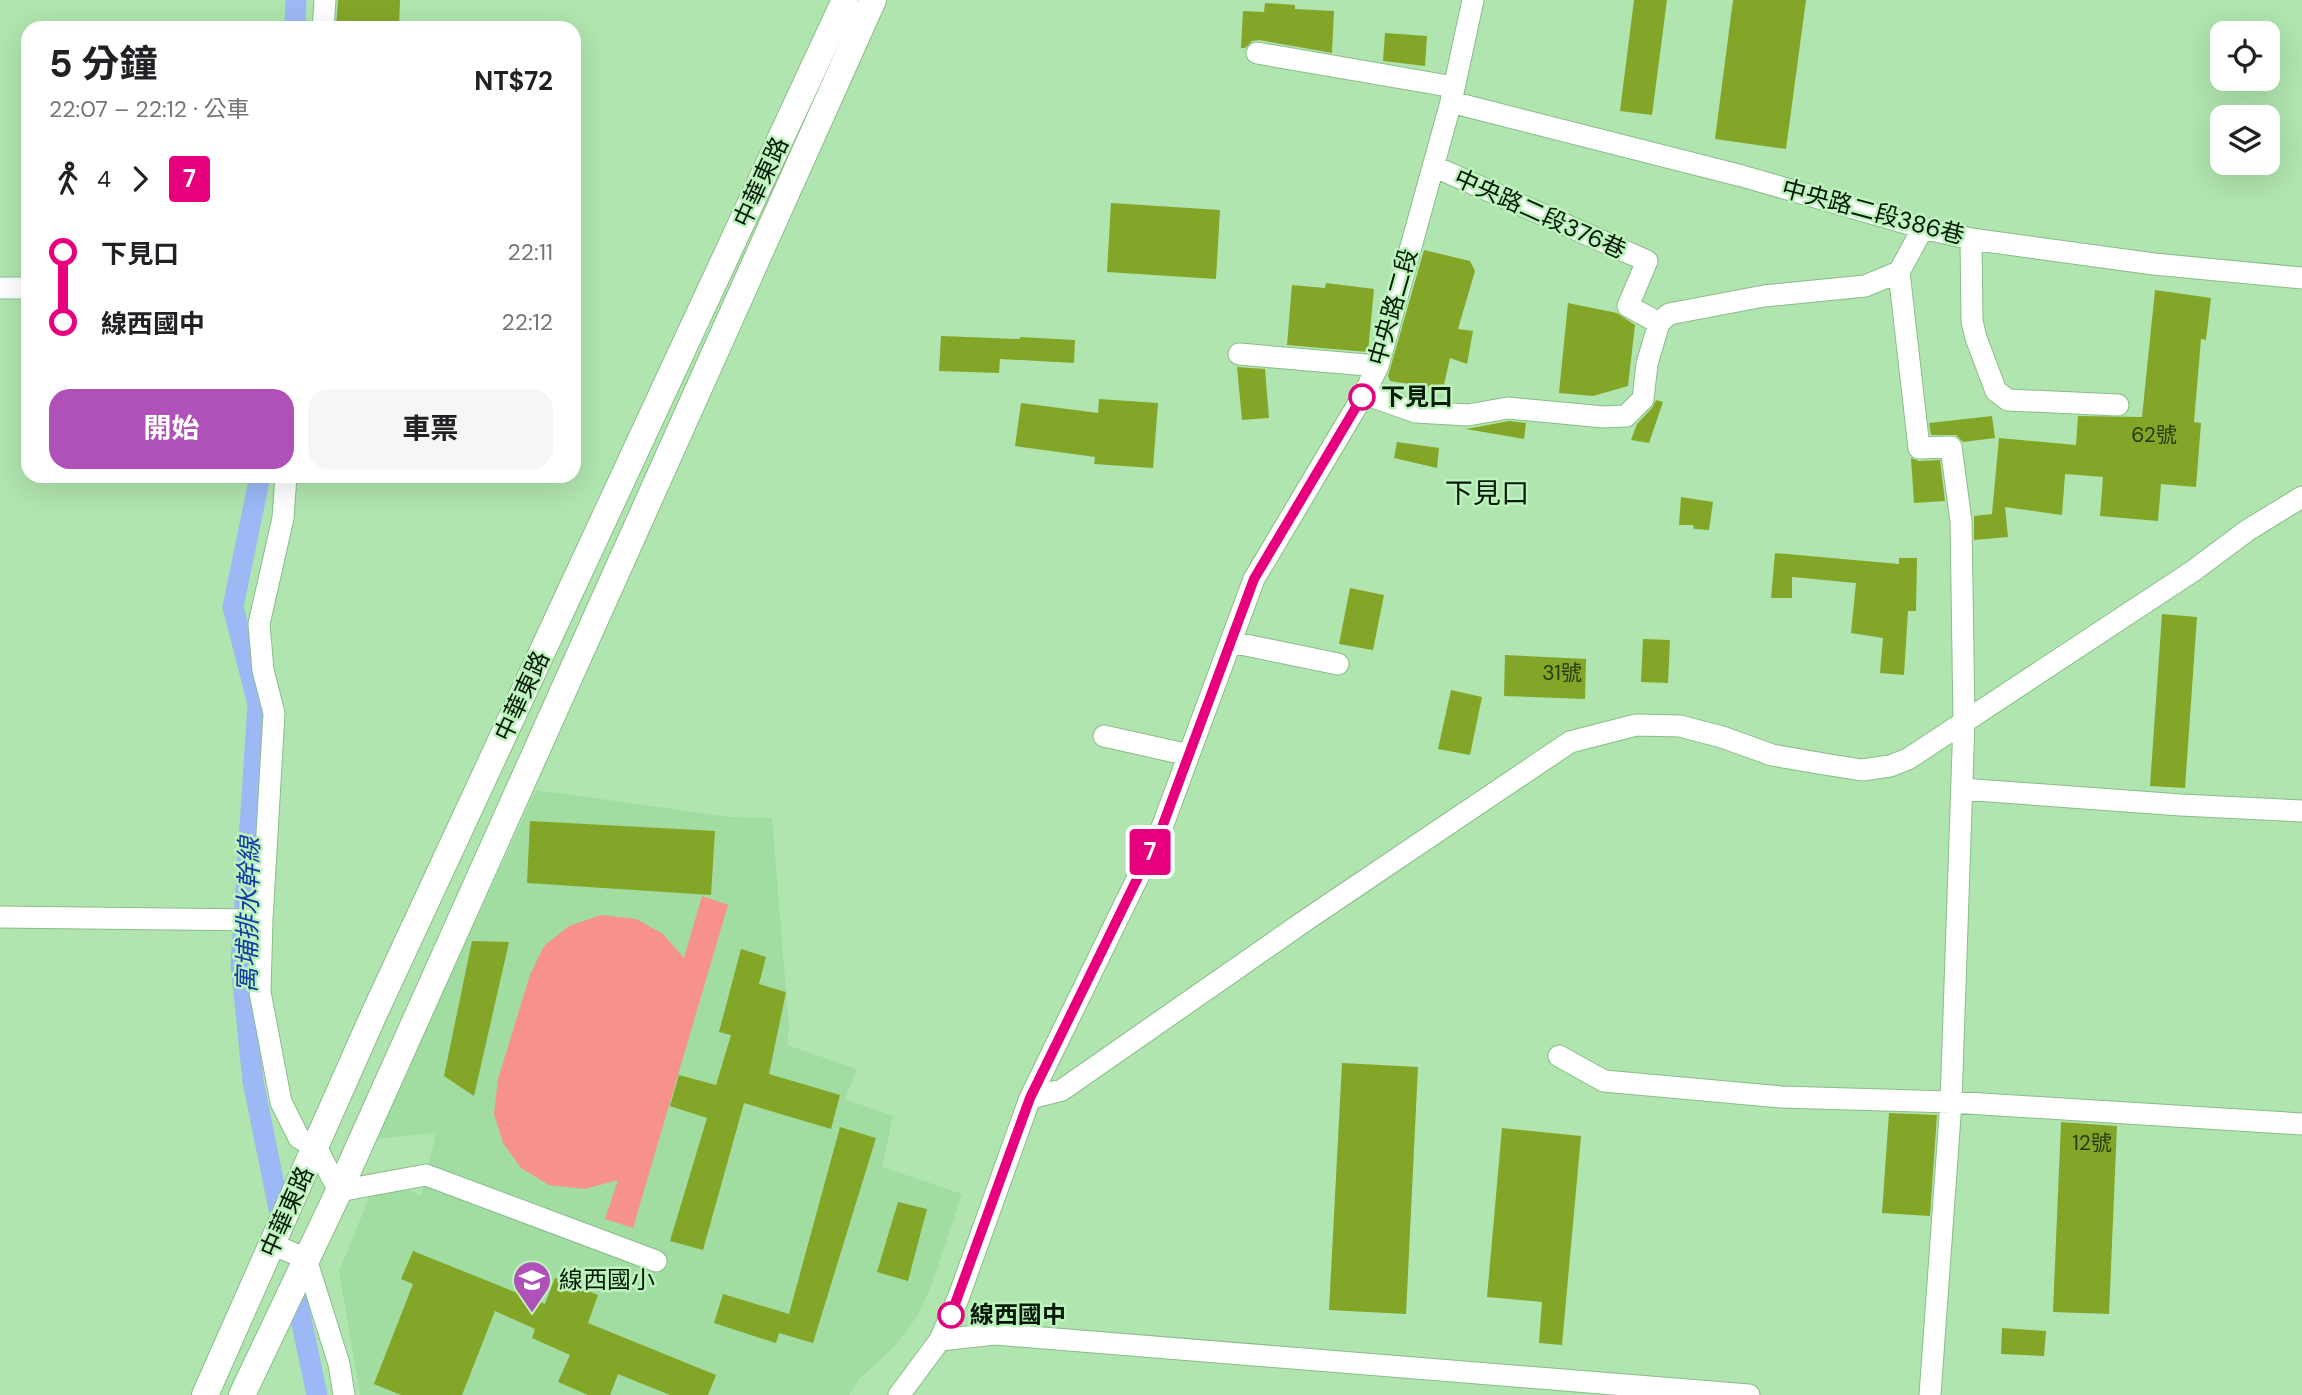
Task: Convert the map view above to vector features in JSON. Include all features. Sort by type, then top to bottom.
[{"type":"main road","name":"中華東路","points":[[205,1395],[374,1014],[845,0]]},
{"type":"main road","name":"中華東路","points":[[242,1395],[339,1191],[873,0]]},
{"type":"street","points":[[324,21],[325,0]]},
{"type":"street","name":"中央路二段","points":[[899,1395],[940,1340],[959,1296],[1030,1098],[1161,830],[1254,579],[1378,366],[1453,95],[1474,0]]},
{"type":"street","name":"中央路二段386巷","points":[[1256,53],[1453,95],[1923,228],[1971,239],[2154,264],[2302,278]]},
{"type":"street","name":"中央路二段376巷","points":[[1433,166],[1647,261],[1628,306],[1660,323]]},
{"type":"street","points":[[1923,228],[1899,272],[1919,448],[1951,447],[1961,521],[1964,721],[1951,1102],[1930,1395]]},
{"type":"street","points":[[1971,239],[1972,321],[1996,391],[2008,400],[2118,405]]},
{"type":"street","points":[[1364,394],[1416,412],[1468,415],[1508,408],[1604,417],[1626,416],[1643,399],[1647,364],[1660,323],[1670,314],[1764,296],[1865,286],[1899,272]]},
{"type":"street","points":[[0,288],[21,288]]},
{"type":"street","points":[[1239,354],[1378,366]]},
{"type":"street","points":[[286,483],[283,518],[259,624],[263,670],[274,713],[260,992],[281,1102],[299,1138],[316,1147],[339,1191],[426,1175],[656,1261]]},
{"type":"street","points":[[1030,1098],[1062,1090],[1308,918],[1570,741],[1636,725],[1680,726],[1722,737],[1772,755],[1862,770],[1890,766],[1908,759],[2193,571],[2248,530],[2302,497]]},
{"type":"street","points":[[1231,642],[1338,664]]},
{"type":"street","points":[[1104,736],[1189,755]]},
{"type":"street","points":[[1962,789],[2302,811]]},
{"type":"street","points":[[0,917],[262,920]]},
{"type":"street","points":[[1559,1056],[1604,1081],[1781,1097],[1951,1102],[2302,1124]]},
{"type":"street","points":[[272,1244],[306,1259],[339,1364],[344,1395]]},
{"type":"street","points":[[940,1340],[995,1334],[1749,1395]]},
{"type":"shaded area","name":"線西國中","points":[[536,790],[730,817],[772,818],[789,1028],[787,1045],[857,1069],[845,1099],[893,1116],[882,1167],[962,1194],[932,1284],[918,1315],[894,1347],[859,1379],[849,1395],[360,1395],[339,1271],[372,1191],[383,1177],[421,1196],[436,1133],[375,1139]]},
{"type":"shaded area","points":[[702,896],[728,905],[633,1228],[605,1219],[618,1180],[585,1189],[549,1185],[521,1168],[503,1143],[494,1114],[498,1079],[530,975],[544,946],[569,926],[601,915],[636,919],[663,934],[684,958]]},
{"type":"building","points":[[338,0],[400,0],[399,21],[336,21]]},
{"type":"building","points":[[1634,0],[1667,0],[1652,115],[1620,111]]},
{"type":"building","points":[[1733,0],[1806,0],[1786,149],[1715,139]]},
{"type":"building","points":[[1265,3],[1295,5],[1295,9],[1334,11],[1332,53],[1259,40],[1241,48],[1243,11],[1264,12]]},
{"type":"building","points":[[1385,33],[1427,36],[1425,66],[1383,61]]},
{"type":"building","points":[[1111,203],[1220,210],[1216,279],[1107,272]]},
{"type":"building","points":[[1424,250],[1470,261],[1475,271],[1458,329],[1473,331],[1467,364],[1450,358],[1443,389],[1425,386],[1422,399],[1407,395],[1410,384],[1390,381],[1388,376]]},
{"type":"building","points":[[1326,283],[1374,289],[1368,352],[1287,345],[1292,285],[1325,288]]},
{"type":"building","points":[[2155,290],[2211,298],[2206,340],[2201,339],[2194,422],[2201,423],[2196,487],[2161,484],[2158,521],[2100,516],[2103,477],[2065,474],[2062,515],[2005,507],[2008,537],[1974,540],[1974,516],[1992,514],[1999,438],[2076,445],[2078,416],[2142,417]]},
{"type":"building","points":[[1568,303],[1617,313],[1635,325],[1628,386],[1593,396],[1559,393]]},
{"type":"building","points":[[941,336],[1075,340],[1074,363],[1000,359],[999,373],[939,371]]},
{"type":"building","points":[[1237,367],[1265,369],[1269,418],[1242,420]]},
{"type":"building","points":[[1099,399],[1158,403],[1153,468],[1094,464],[1095,457],[1015,446],[1021,403],[1098,413]]},
{"type":"building","points":[[1656,400],[1663,402],[1649,443],[1631,440],[1637,424]]},
{"type":"building","points":[[1992,416],[1995,438],[1963,442],[1956,435],[1931,435],[1929,423]]},
{"type":"building","points":[[1509,421],[1526,423],[1524,439],[1466,429]]},
{"type":"building","points":[[1397,442],[1439,448],[1437,468],[1394,458]]},
{"type":"building","points":[[1911,458],[1919,461],[1940,460],[1945,501],[1914,503]]},
{"type":"building","points":[[1681,497],[1713,502],[1709,530],[1694,529],[1693,525],[1679,525]]},
{"type":"building","points":[[1775,553],[1899,564],[1899,558],[1917,558],[1916,611],[1908,611],[1904,675],[1880,673],[1883,638],[1851,633],[1856,583],[1792,577],[1792,598],[1771,598]]},
{"type":"building","points":[[1350,588],[1384,595],[1373,650],[1339,644]]},
{"type":"building","points":[[2162,614],[2197,617],[2185,788],[2150,786]]},
{"type":"building","points":[[1643,639],[1670,640],[1668,683],[1641,682]]},
{"type":"building","points":[[1505,655],[1586,659],[1585,699],[1504,696]]},
{"type":"building","points":[[1451,690],[1482,697],[1470,755],[1438,749]]},
{"type":"building","points":[[530,821],[715,831],[711,895],[527,883]]},
{"type":"building","points":[[472,941],[509,942],[474,1096],[444,1076]]},
{"type":"building","points":[[741,949],[766,957],[759,984],[786,992],[769,1074],[840,1095],[831,1129],[744,1103],[703,1250],[670,1241],[707,1118],[670,1106],[679,1075],[716,1085],[731,1035],[719,1032]]},
{"type":"building","points":[[1342,1063],[1418,1067],[1406,1314],[1329,1310]]},
{"type":"building","points":[[1889,1113],[1937,1115],[1930,1216],[1882,1213]]},
{"type":"building","points":[[2061,1122],[2117,1126],[2109,1314],[2053,1312]]},
{"type":"building","points":[[840,1127],[876,1138],[813,1343],[779,1333],[776,1343],[714,1323],[723,1294],[789,1314]]},
{"type":"building","points":[[1502,1128],[1581,1136],[1562,1345],[1539,1343],[1542,1302],[1487,1297]]},
{"type":"building","points":[[898,1202],[927,1209],[908,1281],[877,1272]]},
{"type":"building","points":[[413,1251],[545,1304],[555,1278],[598,1295],[588,1323],[716,1375],[708,1395],[670,1395],[618,1374],[610,1395],[588,1395],[558,1382],[570,1355],[532,1338],[535,1329],[495,1311],[462,1395],[401,1395],[374,1384],[413,1284],[401,1279]]},
{"type":"building","points":[[2002,1328],[2046,1331],[2044,1356],[2001,1354]]},
{"type":"waterway","name":"寓埔排水幹線","points":[[295,21],[296,0]]},
{"type":"waterway","name":"寓埔排水幹線","points":[[259,483],[233,607],[258,704],[241,964],[253,1081],[283,1229]]},
{"type":"waterway","name":"寓埔排水幹線","points":[[293,1281],[317,1395]]},
{"type":"bus line","name":"7","points":[[951,1315],[1030,1098],[1161,830],[1254,579],[1362,397]]},
{"type":"place","name":"下見口","points":[[1362,397]]},
{"type":"place","name":"線西國小","points":[[532,1314]]},
{"type":"place","name":"線西國中","points":[[951,1315]]},
{"type":"district","name":"下見口","points":[[1487,493]]}]
